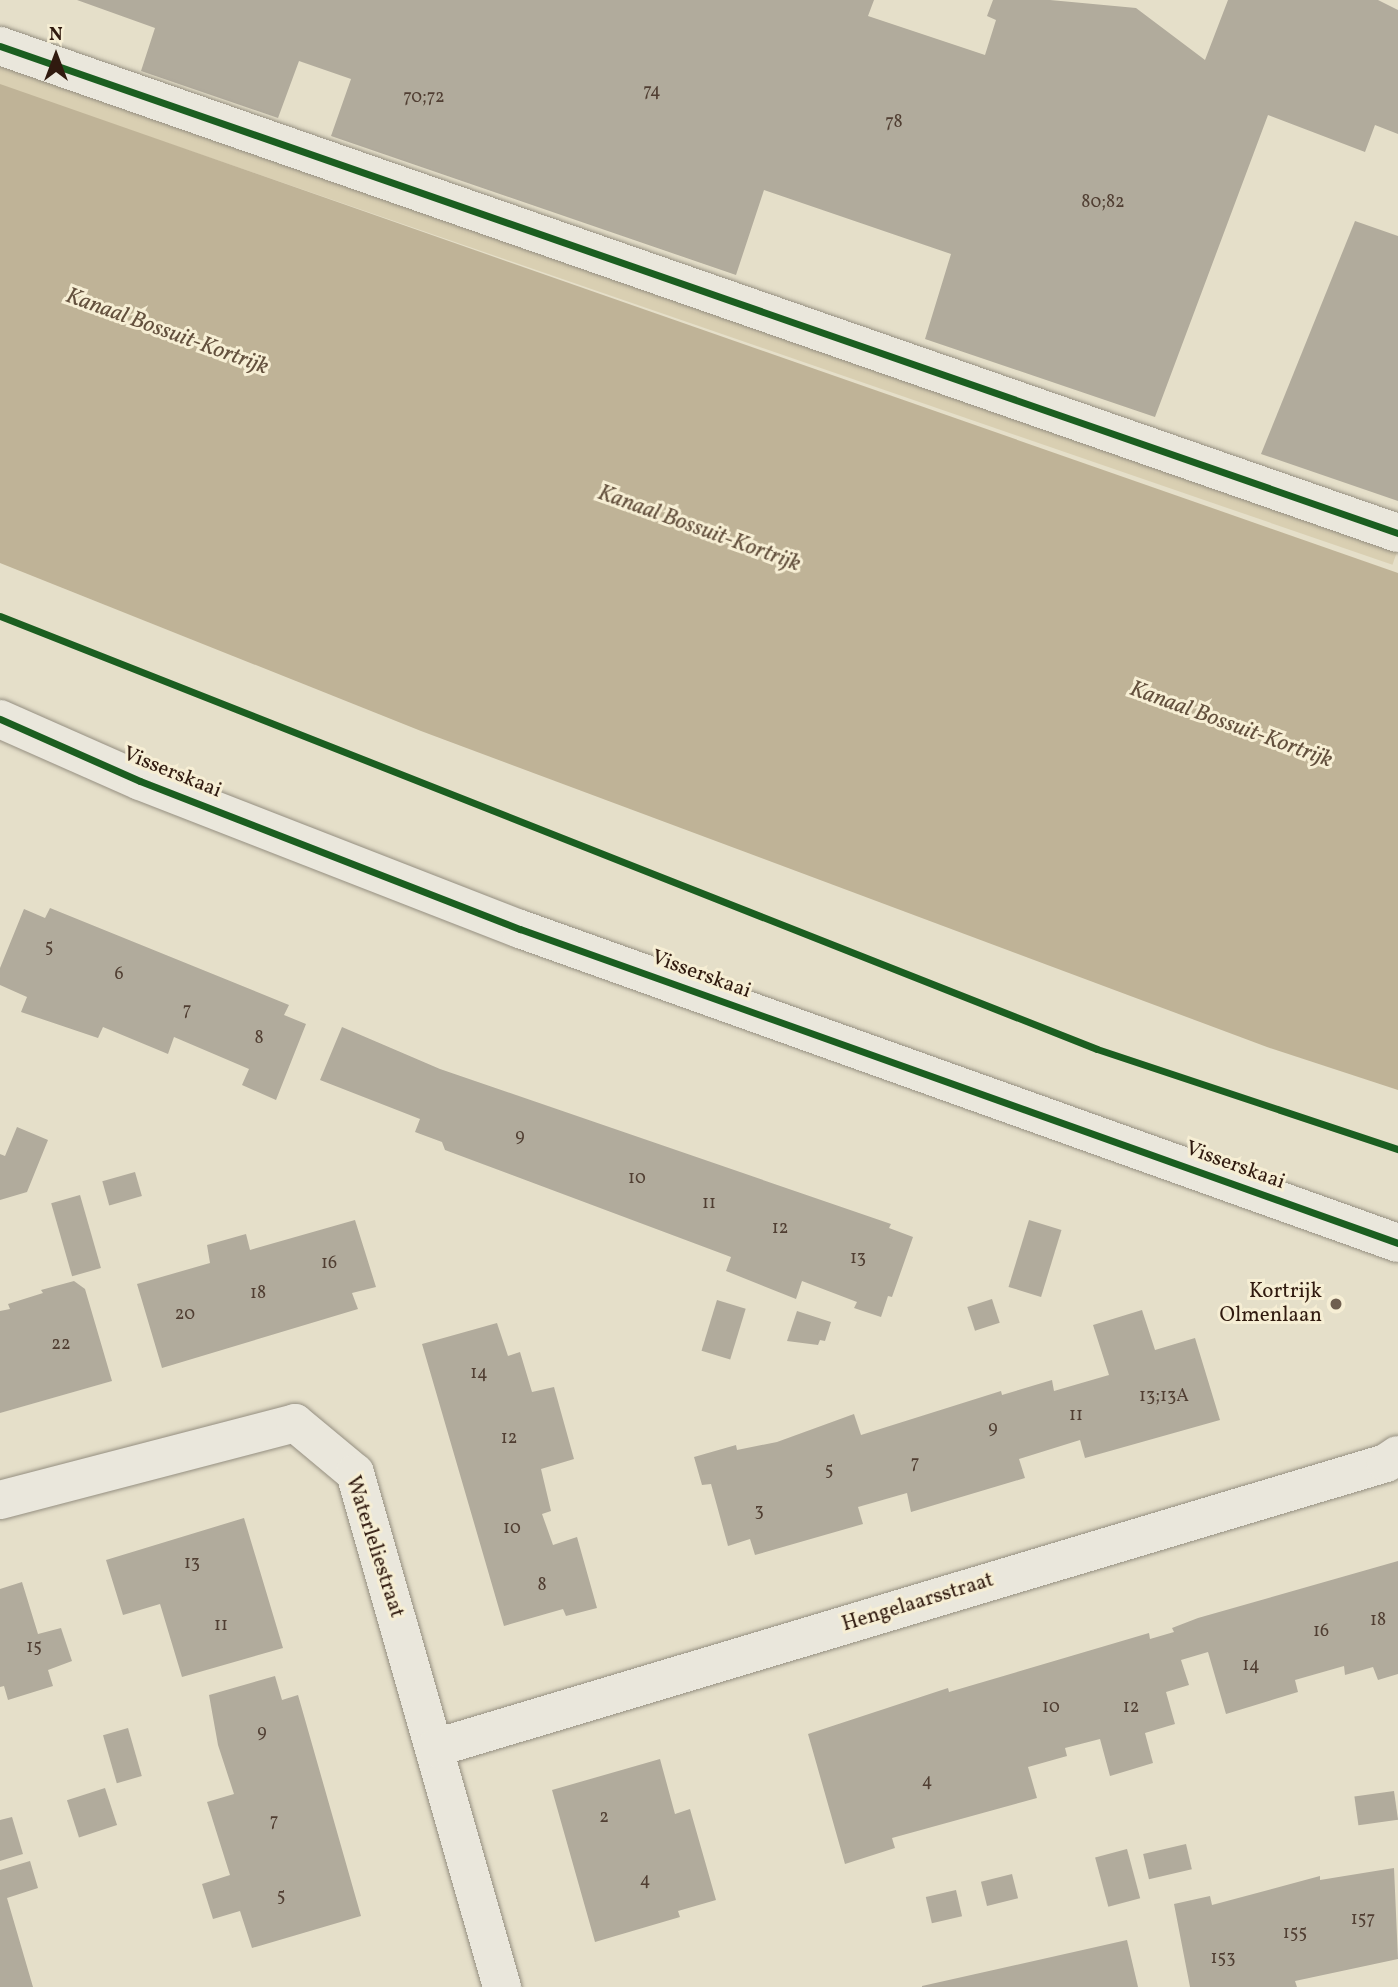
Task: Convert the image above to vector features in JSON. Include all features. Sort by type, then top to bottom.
[{"type":"street","points":[[0,46],[1398,533]]},
{"type":"street","name":"Visserskaai","points":[[0,719],[139,780],[520,929],[1398,1243]]},
{"type":"street","name":"Waterleliestraat","points":[[0,1500],[295,1423],[355,1473],[502,1987]]},
{"type":"street","name":"Hengelaarsstraat","points":[[435,1748],[1386,1463],[1398,1455]]},
{"type":"shaded area","points":[[0,60],[1398,541],[1392,565],[0,85]]},
{"type":"water","name":"Kanaal Bossuit-Kortrijk","points":[[0,84],[1398,573],[1398,1090],[1267,1047],[421,731],[0,563]]},
{"type":"building","points":[[77,0],[874,0],[868,16],[985,55],[996,20],[987,16],[993,0],[1050,0],[1136,8],[1205,60],[1228,0],[1378,0],[1398,10],[1398,134],[1375,125],[1365,152],[1268,115],[1155,417],[925,339],[951,254],[764,190],[736,275],[331,136],[351,79],[299,61],[278,118],[141,71],[155,28]]},
{"type":"building","points":[[1355,221],[1398,236],[1398,501],[1261,454]]},
{"type":"building","points":[[50,908],[289,1005],[284,1015],[306,1024],[276,1100],[242,1085],[249,1069],[174,1037],[168,1054],[103,1027],[98,1038],[21,1012],[27,997],[0,985],[0,968],[24,909],[45,918]]},
{"type":"building","points":[[342,1027],[440,1069],[891,1224],[889,1228],[913,1237],[892,1297],[888,1296],[881,1317],[854,1308],[857,1302],[802,1281],[796,1299],[726,1271],[731,1257],[445,1150],[442,1142],[415,1132],[420,1119],[320,1080]]},
{"type":"building","points":[[17,1127],[48,1140],[27,1192],[0,1200],[0,1154],[5,1156]]},
{"type":"building","points":[[135,1172],[142,1196],[109,1205],[102,1181]]},
{"type":"building","points":[[80,1195],[101,1268],[72,1276],[51,1203]]},
{"type":"building","points":[[355,1220],[376,1287],[352,1293],[358,1309],[162,1368],[137,1284],[210,1263],[207,1245],[246,1234],[250,1250]]},
{"type":"building","points":[[1029,1220],[1062,1230],[1041,1297],[1009,1287]]},
{"type":"building","points":[[74,1281],[85,1289],[112,1381],[0,1413],[0,1311],[10,1309],[8,1304],[43,1293],[41,1290]]},
{"type":"building","points":[[992,1299],[1000,1323],[975,1331],[967,1307]]},
{"type":"building","points":[[717,1300],[746,1309],[730,1359],[702,1351]]},
{"type":"building","points":[[1142,1310],[1155,1350],[1195,1338],[1220,1420],[1085,1458],[1080,1440],[1019,1459],[1025,1478],[911,1512],[907,1493],[858,1507],[863,1524],[755,1555],[750,1539],[728,1546],[711,1484],[702,1485],[694,1457],[736,1445],[737,1450],[777,1442],[854,1414],[861,1435],[1001,1391],[1002,1395],[1052,1380],[1054,1391],[1109,1375],[1093,1325]]},
{"type":"building","points":[[797,1311],[831,1322],[825,1341],[820,1340],[818,1345],[787,1341]]},
{"type":"building","points":[[497,1323],[508,1356],[520,1352],[532,1392],[554,1387],[574,1459],[541,1469],[551,1511],[542,1514],[553,1545],[577,1537],[597,1608],[566,1616],[563,1609],[504,1626],[422,1344]]},
{"type":"building","points":[[244,1518],[283,1648],[182,1677],[160,1604],[123,1615],[106,1560]]},
{"type":"building","points":[[1398,1561],[1398,1674],[1378,1680],[1373,1667],[1345,1675],[1344,1666],[1295,1680],[1298,1692],[1226,1714],[1208,1652],[1181,1660],[1189,1685],[1166,1692],[1175,1724],[1145,1733],[1153,1763],[1110,1776],[1100,1739],[1065,1748],[1067,1756],[1028,1767],[1037,1798],[892,1838],[895,1848],[845,1864],[808,1734],[948,1688],[949,1692],[1149,1633],[1150,1639],[1174,1632],[1172,1628],[1198,1618]]},
{"type":"building","points":[[22,1582],[38,1634],[61,1628],[72,1661],[48,1670],[53,1686],[8,1700],[4,1686],[0,1687],[0,1589]]},
{"type":"building","points":[[275,1676],[282,1700],[298,1695],[361,1916],[252,1948],[240,1911],[213,1919],[202,1884],[230,1875],[207,1802],[234,1794],[218,1745],[209,1695]]},
{"type":"building","points":[[128,1728],[142,1776],[117,1783],[103,1735]]},
{"type":"building","points":[[660,1759],[675,1814],[690,1809],[716,1900],[678,1911],[680,1917],[595,1942],[552,1790]]},
{"type":"building","points":[[105,1788],[117,1825],[79,1837],[67,1800]]},
{"type":"building","points":[[1394,1791],[1398,1820],[1358,1825],[1354,1797]]},
{"type":"building","points":[[12,1817],[23,1854],[0,1861],[0,1820]]},
{"type":"building","points":[[1186,1844],[1192,1869],[1149,1879],[1143,1854]]},
{"type":"building","points":[[1127,1849],[1140,1898],[1108,1907],[1095,1858]]},
{"type":"building","points":[[30,1861],[38,1888],[7,1898],[33,1987],[0,1987],[0,1870]]},
{"type":"building","points":[[1394,1868],[1398,1959],[1295,1981],[1297,1987],[1190,1987],[1174,1904],[1210,1896],[1212,1905],[1320,1876],[1320,1880]]},
{"type":"building","points":[[1012,1874],[1018,1898],[987,1906],[981,1882]]},
{"type":"building","points":[[956,1890],[962,1916],[932,1923],[926,1897]]},
{"type":"building","points":[[1127,1940],[1138,1987],[922,1987],[922,1986]]},
{"type":"cycle path","points":[[0,46],[1398,533]]},
{"type":"cycle path","points":[[0,616],[1097,1049],[1398,1149]]},
{"type":"cycle path","points":[[0,719],[140,781],[520,929],[1398,1243]]},
{"type":"place","name":"Kortrijk Olmenlaan","points":[[1336,1304]]}]
